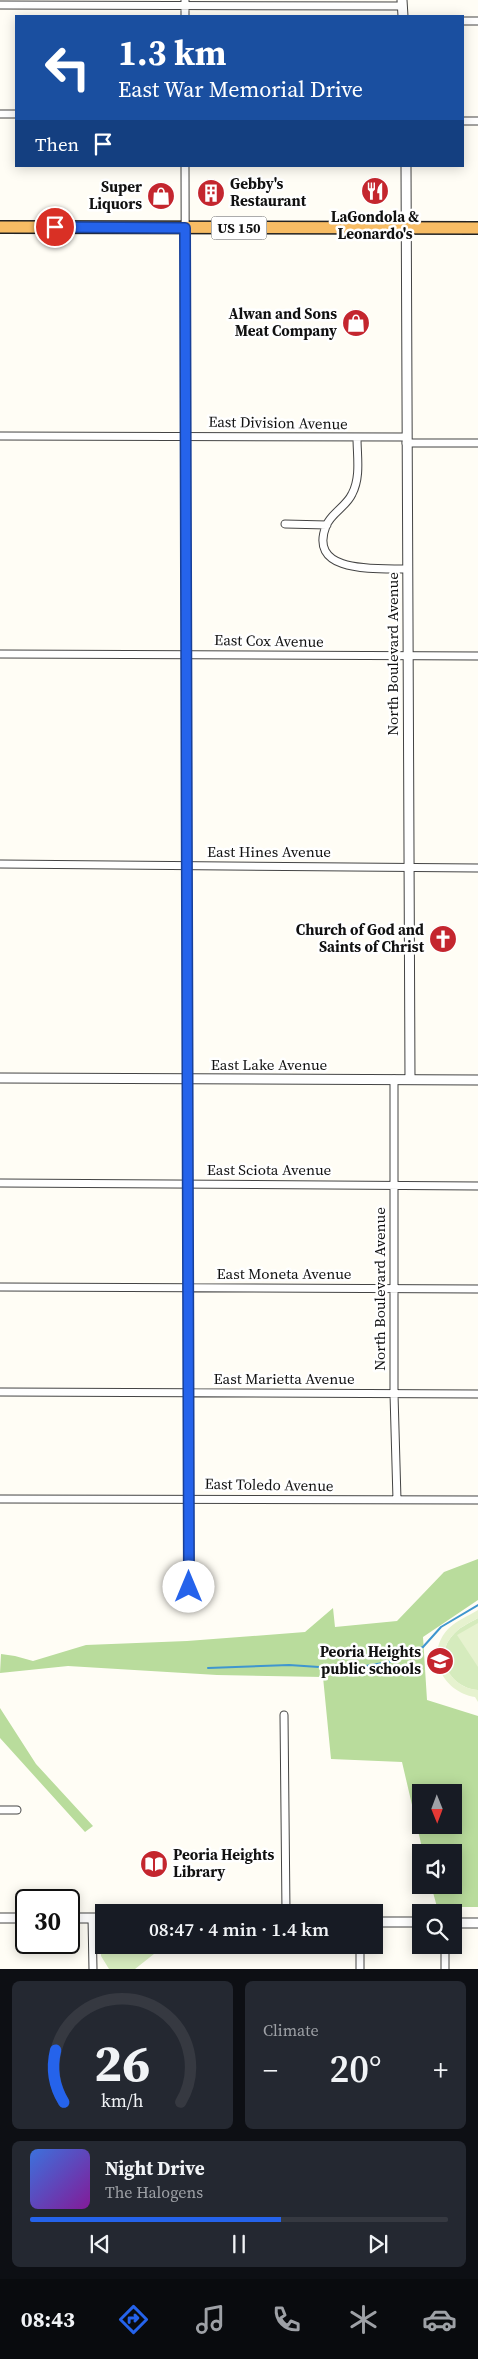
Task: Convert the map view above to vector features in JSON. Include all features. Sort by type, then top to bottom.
[{"type":"highway","name":"US 150","points":[[0,227],[478,228]]},
{"type":"street","points":[[0,5],[402,3]]},
{"type":"street","points":[[464,21],[478,21]]},
{"type":"street","points":[[0,114],[15,114]]},
{"type":"street","points":[[464,121],[478,121]]},
{"type":"street","points":[[185,167],[186,1079],[189,1587]]},
{"type":"street","name":"North Boulevard Avenue","points":[[406,167],[406,656],[410,1079]]},
{"type":"street","name":"East Division Avenue","points":[[0,436],[357,438],[478,443]]},
{"type":"street","points":[[357,438],[358,479],[352,494],[326,525],[324,535],[326,550],[342,565],[361,568],[406,568]]},
{"type":"street","points":[[285,524],[326,525]]},
{"type":"street","name":"East Cox Avenue","points":[[0,654],[478,656]]},
{"type":"street","name":"East Hines Avenue","points":[[0,864],[478,868]]},
{"type":"street","name":"East Lake Avenue","points":[[0,1078],[478,1080]]},
{"type":"street","name":"North Boulevard Avenue","points":[[394,1079],[394,1394],[397,1500]]},
{"type":"street","name":"East Sciota Avenue","points":[[0,1183],[478,1186]]},
{"type":"street","name":"East Moneta Avenue","points":[[0,1287],[478,1289]]},
{"type":"street","name":"East Marietta Avenue","points":[[0,1392],[478,1394]]},
{"type":"street","name":"East Toledo Avenue","points":[[0,1499],[478,1500]]},
{"type":"street","points":[[284,1715],[286,1904]]},
{"type":"street","points":[[0,1810],[17,1810]]},
{"type":"street","points":[[0,1918],[15,1918]]},
{"type":"street","points":[[80,1918],[92,1918],[93,1969]]},
{"type":"street","points":[[383,1922],[412,1922]]},
{"type":"street","points":[[462,1923],[478,1923]]},
{"type":"street","points":[[360,1954],[360,1969]]},
{"type":"street","points":[[445,1954],[445,1969]]},
{"type":"green space","points":[[478,1559],[478,1600],[423,1637],[427,1700],[478,1716],[478,1907],[462,1907],[462,1904],[436,1904],[433,1894],[462,1894],[462,1844],[421,1844],[419,1834],[462,1834],[462,1784],[412,1784],[412,1805],[402,1762],[331,1759],[323,1677],[217,1675],[68,1666],[0,1673],[1,1654],[33,1661],[86,1645],[187,1641],[305,1632],[333,1608],[335,1627],[397,1621],[444,1572]]},
{"type":"green space","points":[[478,1610],[478,1618],[454,1633],[444,1653],[445,1662],[453,1678],[468,1688],[478,1690],[478,1702],[475,1697],[464,1694],[446,1680],[440,1671],[438,1650],[441,1639],[448,1629]]},
{"type":"green space","points":[[478,1618],[478,1690],[468,1688],[453,1678],[445,1662],[444,1653],[454,1633]]},
{"type":"green space","points":[[478,1623],[478,1667],[457,1635]]},
{"type":"green space","points":[[0,1708],[36,1764],[93,1826],[85,1832],[0,1738]]},
{"type":"green space","points":[[101,1954],[154,1954],[135,1969],[109,1969]]},
{"type":"waterway","points":[[208,1668],[289,1665],[349,1669],[394,1661],[423,1647],[441,1627],[478,1605]]},
{"type":"place","name":"LaGondola & Leonardo's","points":[[375,191]]},
{"type":"place","name":"Gebby's Restaurant","points":[[211,193]]},
{"type":"place","name":"Super Liquors","points":[[161,196]]},
{"type":"place","name":"Alwan and Sons Meat Company","points":[[356,323]]},
{"type":"place","name":"Church of God and Saints of Christ","points":[[443,939]]},
{"type":"place","name":"Peoria Heights public schools","points":[[440,1661]]},
{"type":"place","name":"Peoria Heights Library","points":[[154,1864]]},
{"type":"route","points":[[55,227],[185,228],[186,1079],[189,1587]]}]
